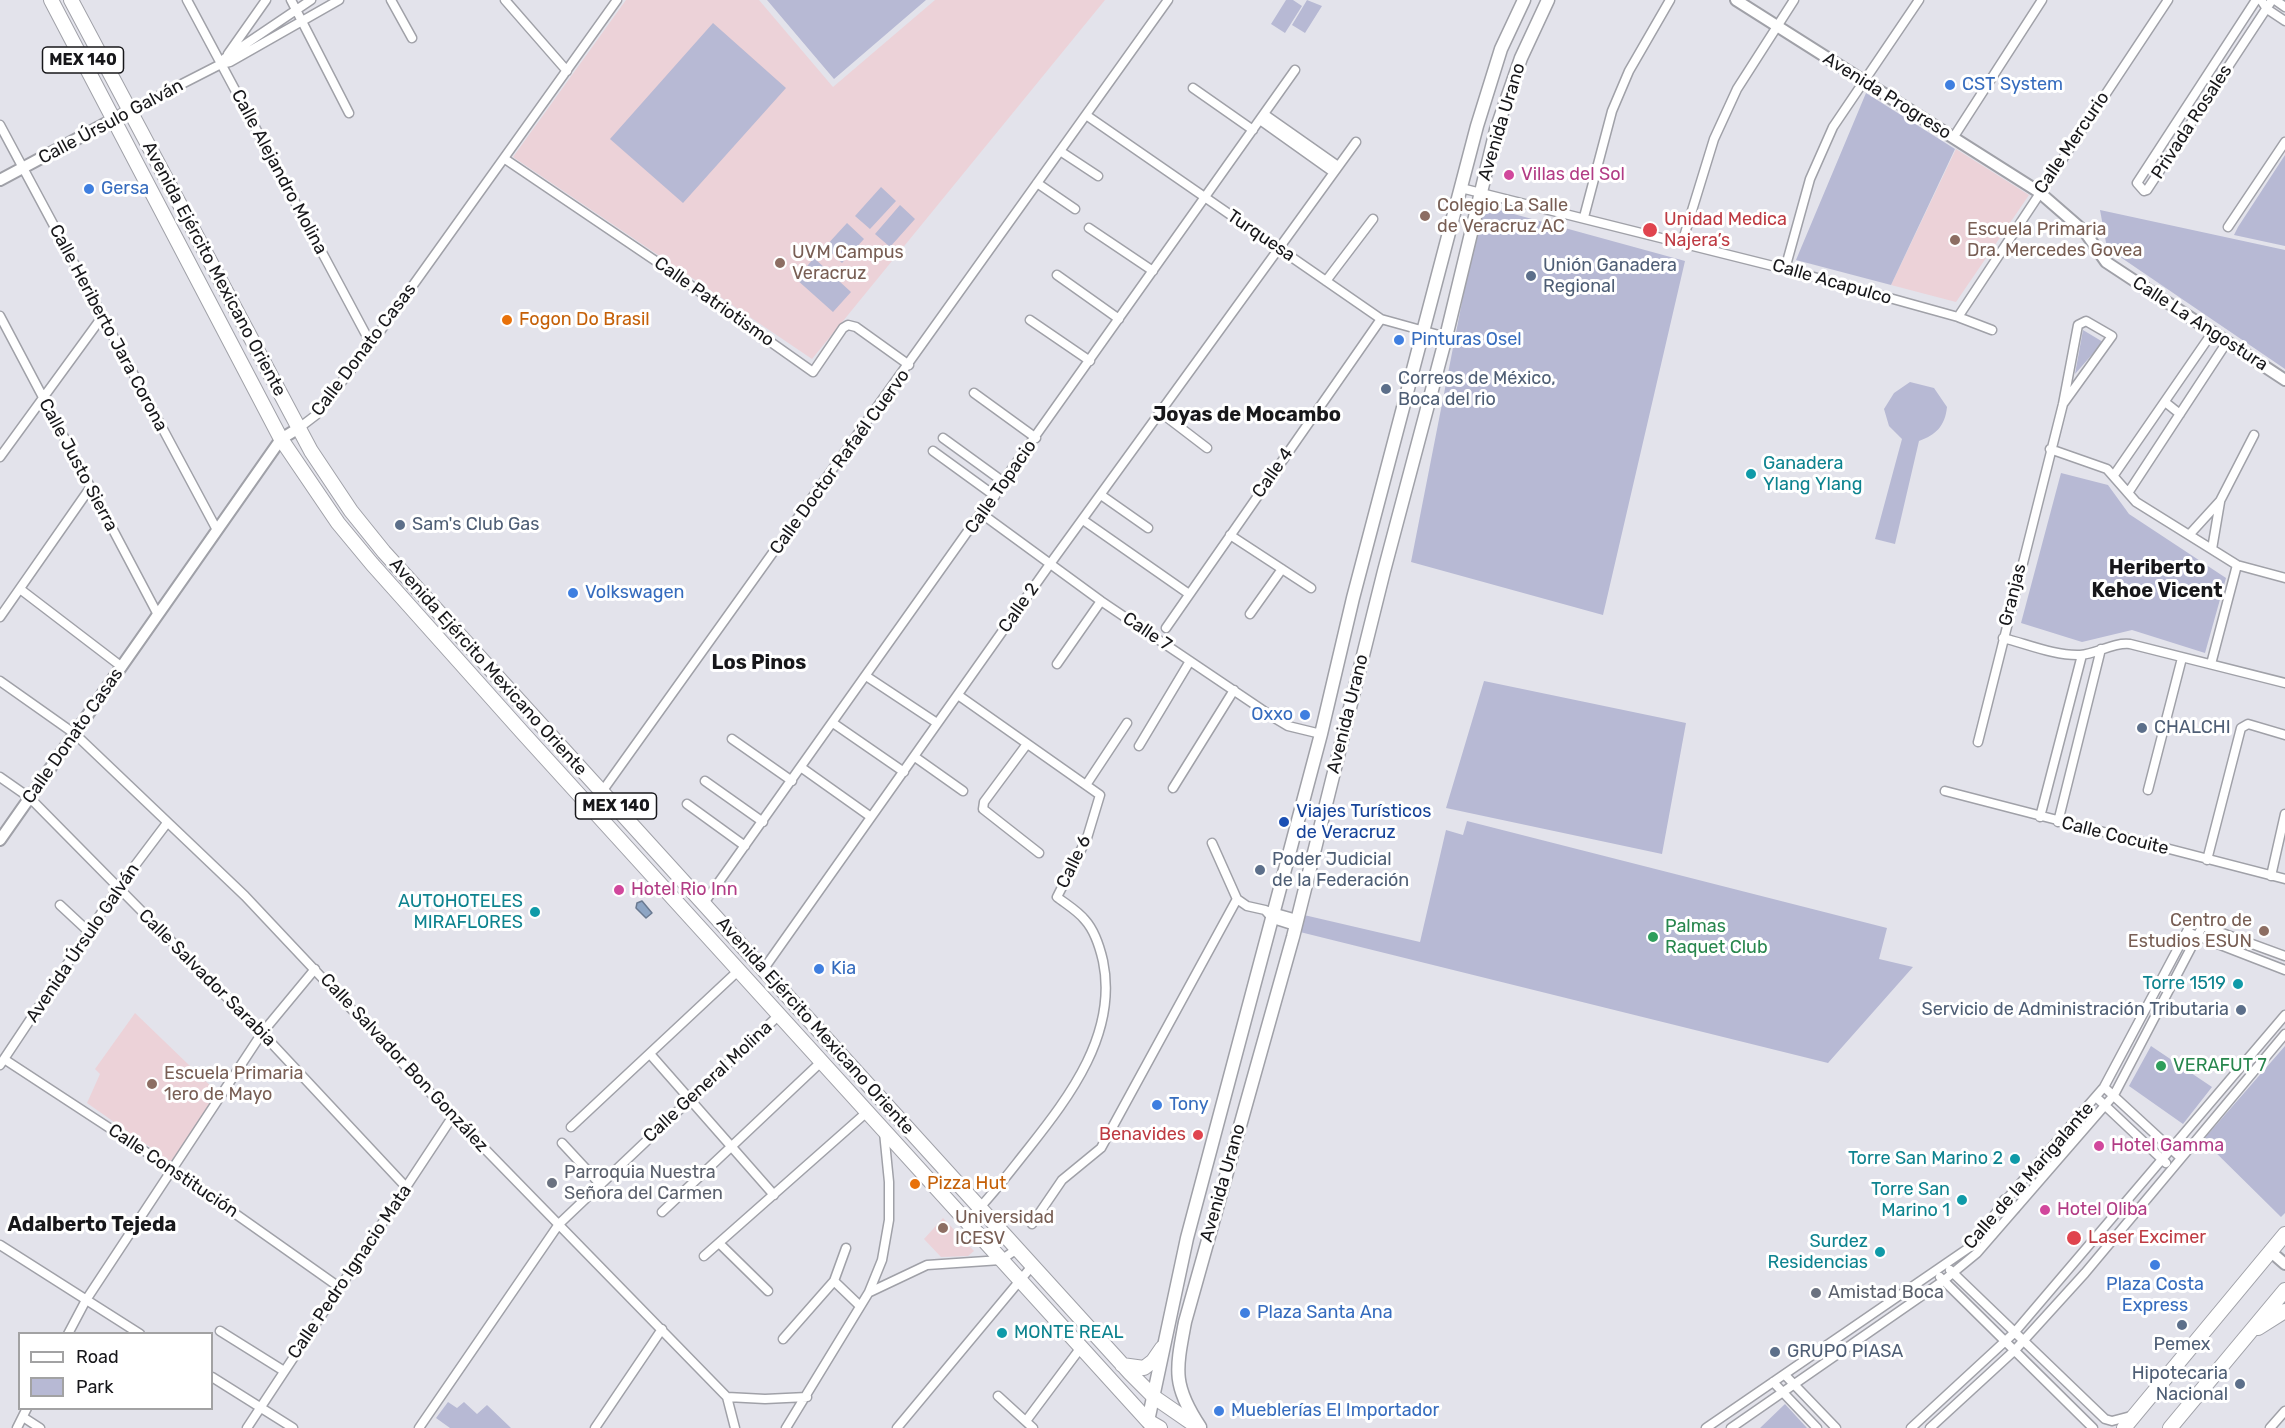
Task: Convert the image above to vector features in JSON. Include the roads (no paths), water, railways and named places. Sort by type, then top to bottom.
[{"type":"main road","name":"Avenida Ejército Mexicano Oriente","points":[[51,0],[281,439],[338,523],[372,564],[1018,1280],[1082,1346],[1147,1426]]},
{"type":"main road","name":"Avenida Ejército Mexicano Oriente","points":[[71,0],[299,428],[332,483],[384,552],[1122,1365],[1154,1397],[1200,1428]]},
{"type":"main road","name":"Avenida Urano","points":[[1147,1426],[1187,1238],[1270,914],[1322,734],[1353,598],[1461,188],[1501,50],[1524,0]]},
{"type":"main road","name":"Avenida Urano","points":[[1200,1428],[1185,1405],[1177,1381],[1179,1354],[1204,1247],[1296,922],[1446,337],[1496,130],[1514,78],[1548,0]]},
{"type":"main road","points":[[1301,811],[1323,816]]},
{"type":"main road","points":[[2124,1428],[2285,1234]]},
{"type":"main road","points":[[2170,1428],[2285,1290]]},
{"type":"main road","points":[[2248,1334],[2285,1311]]},
{"type":"main road","points":[[1122,1365],[1144,1368],[1153,1361],[1162,1348]]},
{"type":"main road","name":"MEX 140","points":[[1147,1426],[1160,1428]]},
{"type":"street","name":"Calle Alejandro Molina","points":[[187,0],[371,344]]},
{"type":"street","points":[[221,63],[266,0]]},
{"type":"street","points":[[291,0],[349,113]]},
{"type":"street","points":[[221,63],[225,58],[311,0]]},
{"type":"street","points":[[221,63],[230,62],[303,23],[339,0]]},
{"type":"street","points":[[391,0],[412,38]]},
{"type":"street","points":[[505,0],[567,71]]},
{"type":"street","name":"Calle Donato Casas","points":[[0,840],[281,439],[316,415],[371,344],[617,0]]},
{"type":"street","name":"Calle Doctor Rafaél Cuervo","points":[[591,807],[1168,0]]},
{"type":"street","points":[[1584,217],[1612,111],[1629,71],[1670,0]]},
{"type":"street","name":"Avenida Progreso","points":[[1736,0],[2039,192]]},
{"type":"street","points":[[1682,243],[1714,139],[1737,89],[1794,0]]},
{"type":"street","points":[[1785,269],[1798,214],[1820,152],[1833,127],[1919,0]]},
{"type":"street","points":[[1953,138],[2042,0]]},
{"type":"street","name":"Calle Mercurio","points":[[1958,317],[2168,0]]},
{"type":"street","name":"Privada Rosales","points":[[2256,0],[2138,183],[2144,191],[2147,190],[2267,9]]},
{"type":"street","points":[[2261,0],[2267,9],[2285,21]]},
{"type":"street","points":[[2267,9],[2273,0],[2285,7]]},
{"type":"street","name":"Calle Úrsulo Galván","points":[[0,180],[221,63]]},
{"type":"street","name":"Calle Topacio","points":[[704,903],[1005,483],[1295,70]]},
{"type":"street","points":[[1193,88],[1253,130]]},
{"type":"street","name":"Turquesa","points":[[1086,115],[1381,319],[1446,337]]},
{"type":"street","points":[[1262,117],[1336,169]]},
{"type":"street","name":"Calle Heriberto Jara Corona","points":[[0,125],[217,530]]},
{"type":"street","name":"Calle 2","points":[[763,970],[1050,564],[1356,142]]},
{"type":"street","points":[[2228,227],[2285,142]]},
{"type":"street","points":[[1060,151],[1098,176]]},
{"type":"street","name":"Calle Patriotismo","points":[[505,159],[669,270],[813,372],[843,328],[848,325],[856,327],[909,365]]},
{"type":"street","points":[[1037,183],[1076,209]]},
{"type":"street","name":"Calle Acapulco","points":[[1461,188],[1785,269],[1958,317],[1992,330]]},
{"type":"street","name":"Calle La Angostura","points":[[2039,192],[2085,232],[2106,262],[2285,380]]},
{"type":"street","points":[[1326,281],[1374,219]]},
{"type":"street","points":[[1089,228],[1153,271]]},
{"type":"street","points":[[1057,276],[1119,319]]},
{"type":"street","name":"Calle Justo Sierra","points":[[0,316],[158,613]]},
{"type":"street","points":[[0,457],[102,316]]},
{"type":"street","name":"Calle 4","points":[[1166,628],[1381,319]]},
{"type":"street","points":[[1030,320],[1090,362]]},
{"type":"street","points":[[2082,322],[2112,336],[2063,404],[2078,326],[2082,322]]},
{"type":"street","points":[[2114,475],[2212,333]]},
{"type":"street","points":[[2128,493],[2227,342]]},
{"type":"street","points":[[974,393],[1036,438]]},
{"type":"street","points":[[2165,402],[2180,414]]},
{"type":"street","name":"Granjas","points":[[1978,742],[2063,404]]},
{"type":"street","points":[[1160,412],[1207,448]]},
{"type":"street","points":[[2189,535],[2220,501],[2254,435]]},
{"type":"street","points":[[943,438],[1005,483]]},
{"type":"street","points":[[2050,449],[2102,467],[2114,475],[2136,502],[2237,565],[2285,578]]},
{"type":"street","points":[[933,451],[995,496]]},
{"type":"street","points":[[0,617],[90,488]]},
{"type":"street","points":[[1101,495],[1148,528]]},
{"type":"street","points":[[2212,549],[2220,501]]},
{"type":"street","name":"Calle 7","points":[[982,514],[1101,601],[1288,726],[1322,734]]},
{"type":"street","points":[[1083,520],[1189,594]]},
{"type":"street","points":[[1230,535],[1311,588]]},
{"type":"street","points":[[2211,664],[2237,565]]},
{"type":"street","points":[[1250,614],[1282,569]]},
{"type":"street","points":[[20,589],[122,667]]},
{"type":"street","points":[[1057,664],[1101,601]]},
{"type":"street","points":[[2003,638],[2065,654],[2082,655],[2125,644],[2285,683]]},
{"type":"street","points":[[2058,822],[2101,649]]},
{"type":"street","points":[[2040,817],[2082,655]]},
{"type":"street","points":[[2148,790],[2182,658]]},
{"type":"street","points":[[1140,746],[1190,661]]},
{"type":"street","points":[[866,676],[937,723]]},
{"type":"street","name":"Calle Salvador Bon González","points":[[0,681],[75,734],[246,896],[453,1116],[727,1397],[735,1428]]},
{"type":"street","points":[[1173,788],[1234,690]]},
{"type":"street","points":[[958,695],[1086,784],[1127,723]]},
{"type":"street","points":[[833,723],[904,772]]},
{"type":"street","points":[[2207,860],[2241,728],[2248,724],[2285,735]]},
{"type":"street","points":[[732,739],[792,781]]},
{"type":"street","points":[[1027,744],[984,802],[983,809],[1040,853]]},
{"type":"street","points":[[915,757],[963,791]]},
{"type":"street","points":[[802,768],[871,817]]},
{"type":"street","name":"Calle Salvador Sarabia","points":[[0,777],[30,798],[262,1033],[406,1187]]},
{"type":"street","points":[[705,781],[763,822]]},
{"type":"street","name":"Calle 6","points":[[966,1222],[980,1209],[1070,1092],[1093,1052],[1103,1026],[1106,976],[1100,950],[1086,920],[1057,897],[1087,838],[1100,795],[1086,784]]},
{"type":"street","name":"Calle Cocuite","points":[[1945,791],[2285,879]]},
{"type":"street","points":[[687,804],[745,846]]},
{"type":"street","points":[[2271,876],[2285,814]]},
{"type":"street","name":"Avenida Úrsulo Galván","points":[[2,1062],[118,888],[167,823]]},
{"type":"street","points":[[1212,843],[1237,899],[1247,906],[1296,922]]},
{"type":"street","points":[[1032,1224],[1062,1180],[1101,1148],[1237,899]]},
{"type":"street","points":[[60,905],[89,932]]},
{"type":"street","name":"Calle de la Marigalante","points":[[1706,1428],[1946,1266],[1970,1247],[2010,1204],[2106,1105],[2114,1095],[2203,925],[2192,922],[2104,1087],[2010,1204],[1977,1253],[1943,1281],[1731,1428]]},
{"type":"street","points":[[2203,925],[2285,956]]},
{"type":"street","points":[[2187,932],[2285,970]]},
{"type":"street","points":[[69,1332],[86,1300],[262,1033],[315,969]]},
{"type":"street","points":[[571,1127],[739,970]]},
{"type":"street","name":"Calle General Molina","points":[[419,1428],[559,1224],[779,1015]]},
{"type":"street","points":[[1911,1428],[2014,1333],[2285,1015]]},
{"type":"street","points":[[1930,1428],[2023,1342],[2285,1034]]},
{"type":"street","points":[[650,1054],[774,1195]]},
{"type":"street","name":"Calle Constitución","points":[[2,1062],[172,1169],[339,1287]]},
{"type":"street","points":[[662,1212],[821,1062]]},
{"type":"street","points":[[2104,1087],[2181,1158]]},
{"type":"street","points":[[2096,1097],[2172,1169]]},
{"type":"street","points":[[704,1256],[867,1112]]},
{"type":"street","name":"Calle Pedro Ignacio Mata","points":[[247,1428],[453,1116]]},
{"type":"street","points":[[786,1428],[869,1292],[882,1260],[889,1220],[889,1182],[884,1130]]},
{"type":"street","points":[[562,1143],[600,1184]]},
{"type":"street","points":[[719,1244],[768,1291]]},
{"type":"street","points":[[0,1245],[137,1332]]},
{"type":"street","points":[[783,1339],[834,1281],[846,1248]]},
{"type":"street","points":[[869,1292],[927,1265],[1001,1260],[1017,1249]]},
{"type":"street","points":[[2270,1251],[2285,1264]]},
{"type":"street","points":[[897,1428],[1032,1266]]},
{"type":"street","points":[[1946,1266],[2105,1419],[2112,1421],[2134,1415]]},
{"type":"street","points":[[1935,1273],[2093,1428]]},
{"type":"street","points":[[834,1281],[859,1305]]},
{"type":"street","points":[[595,1428],[662,1329]]},
{"type":"street","points":[[220,1331],[284,1371]]},
{"type":"street","points":[[1026,1421],[1082,1346]]},
{"type":"street","points":[[1785,1375],[1836,1428]]},
{"type":"street","points":[[213,1378],[293,1428]]},
{"type":"street","points":[[2056,1390],[2064,1381]]},
{"type":"street","points":[[1773,1382],[1817,1428]]},
{"type":"street","points":[[998,1396],[1033,1428]]},
{"type":"street","points":[[727,1397],[765,1400],[807,1397]]},
{"type":"street","points":[[17,1428],[26,1410]]},
{"type":"street","points":[[2270,1428],[2285,1411]]},
{"type":"street","points":[[23,1417],[39,1428]]},
{"type":"place","name":"CST System","points":[[1950,85]]},
{"type":"place","name":"Villas del Sol","points":[[1509,175]]},
{"type":"place","name":"Gersa","points":[[89,189]]},
{"type":"place","name":"Colegio La Salle de Veracruz AC","points":[[1425,216]]},
{"type":"place","name":"Unidad Medica Najera’s","points":[[1650,230]]},
{"type":"place","name":"Escuela Primaria Dra. Mercedes Govea","points":[[1955,240]]},
{"type":"place","name":"UVM Campus Veracruz","points":[[780,263]]},
{"type":"place","name":"Unión Ganadera Regional","points":[[1531,276]]},
{"type":"place","name":"Fogon Do Brasil","points":[[507,320]]},
{"type":"place","name":"Pinturas Osel","points":[[1399,340]]},
{"type":"place","name":"Correos de México, Boca del rio","points":[[1386,389]]},
{"type":"place","name":"Ganadera Ylang Ylang","points":[[1751,474]]},
{"type":"place","name":"Sam's Club Gas","points":[[400,525]]},
{"type":"place","name":"Volkswagen","points":[[573,593]]},
{"type":"place","name":"Oxxo","points":[[1305,715]]},
{"type":"place","name":"CHALCHI","points":[[2142,728]]},
{"type":"place","name":"Viajes Turísticos de Veracruz","points":[[1284,822]]},
{"type":"place","name":"Poder Judicial de la Federación","points":[[1260,870]]},
{"type":"place","name":"Hotel Rio Inn","points":[[619,890]]},
{"type":"place","name":"AUTOHOTELES MIRAFLORES","points":[[535,912]]},
{"type":"place","name":"Centro de Estudios ESUN","points":[[2264,931]]},
{"type":"place","name":"Palmas Raquet Club","points":[[1653,937]]},
{"type":"place","name":"Kia","points":[[819,969]]},
{"type":"place","name":"Torre 1519","points":[[2238,984]]},
{"type":"place","name":"Servicio de Administración Tributaria","points":[[2241,1010]]},
{"type":"place","name":"VERAFUT 7","points":[[2161,1066]]},
{"type":"place","name":"Escuela Primaria 1ero de Mayo","points":[[152,1084]]},
{"type":"place","name":"Tony","points":[[1157,1105]]},
{"type":"place","name":"Benavides","points":[[1198,1135]]},
{"type":"place","name":"Hotel Gamma","points":[[2099,1146]]},
{"type":"place","name":"Torre San Marino 2","points":[[2015,1159]]},
{"type":"place","name":"Parroquia Nuestra Señora del Carmen","points":[[552,1183]]},
{"type":"place","name":"Pizza Hut","points":[[915,1184]]},
{"type":"place","name":"Torre San Marino 1","points":[[1962,1200]]},
{"type":"place","name":"Hotel Oliba","points":[[2045,1210]]},
{"type":"place","name":"Universidad ICESV","points":[[943,1228]]},
{"type":"place","name":"Laser Excimer","points":[[2074,1238]]},
{"type":"place","name":"Surdez Residencias","points":[[1880,1252]]},
{"type":"place","name":"Plaza Costa Express","points":[[2155,1265]]},
{"type":"place","name":"Amistad Boca","points":[[1816,1293]]},
{"type":"place","name":"Plaza Santa Ana","points":[[1245,1313]]},
{"type":"place","name":"Pemex","points":[[2182,1325]]},
{"type":"place","name":"MONTE REAL","points":[[1002,1333]]},
{"type":"place","name":"GRUPO PIASA","points":[[1775,1352]]},
{"type":"place","name":"Hipotecaria Nacional","points":[[2240,1384]]},
{"type":"place","name":"Mueblerías El Importador","points":[[1219,1411]]},
{"type":"district","name":"Joyas de Mocambo","points":[[1247,415]]},
{"type":"district","name":"Heriberto Kehoe Vicent","points":[[2157,580]]},
{"type":"district","name":"Los Pinos","points":[[759,663]]},
{"type":"district","name":"Adalberto Tejeda","points":[[92,1225]]}]
